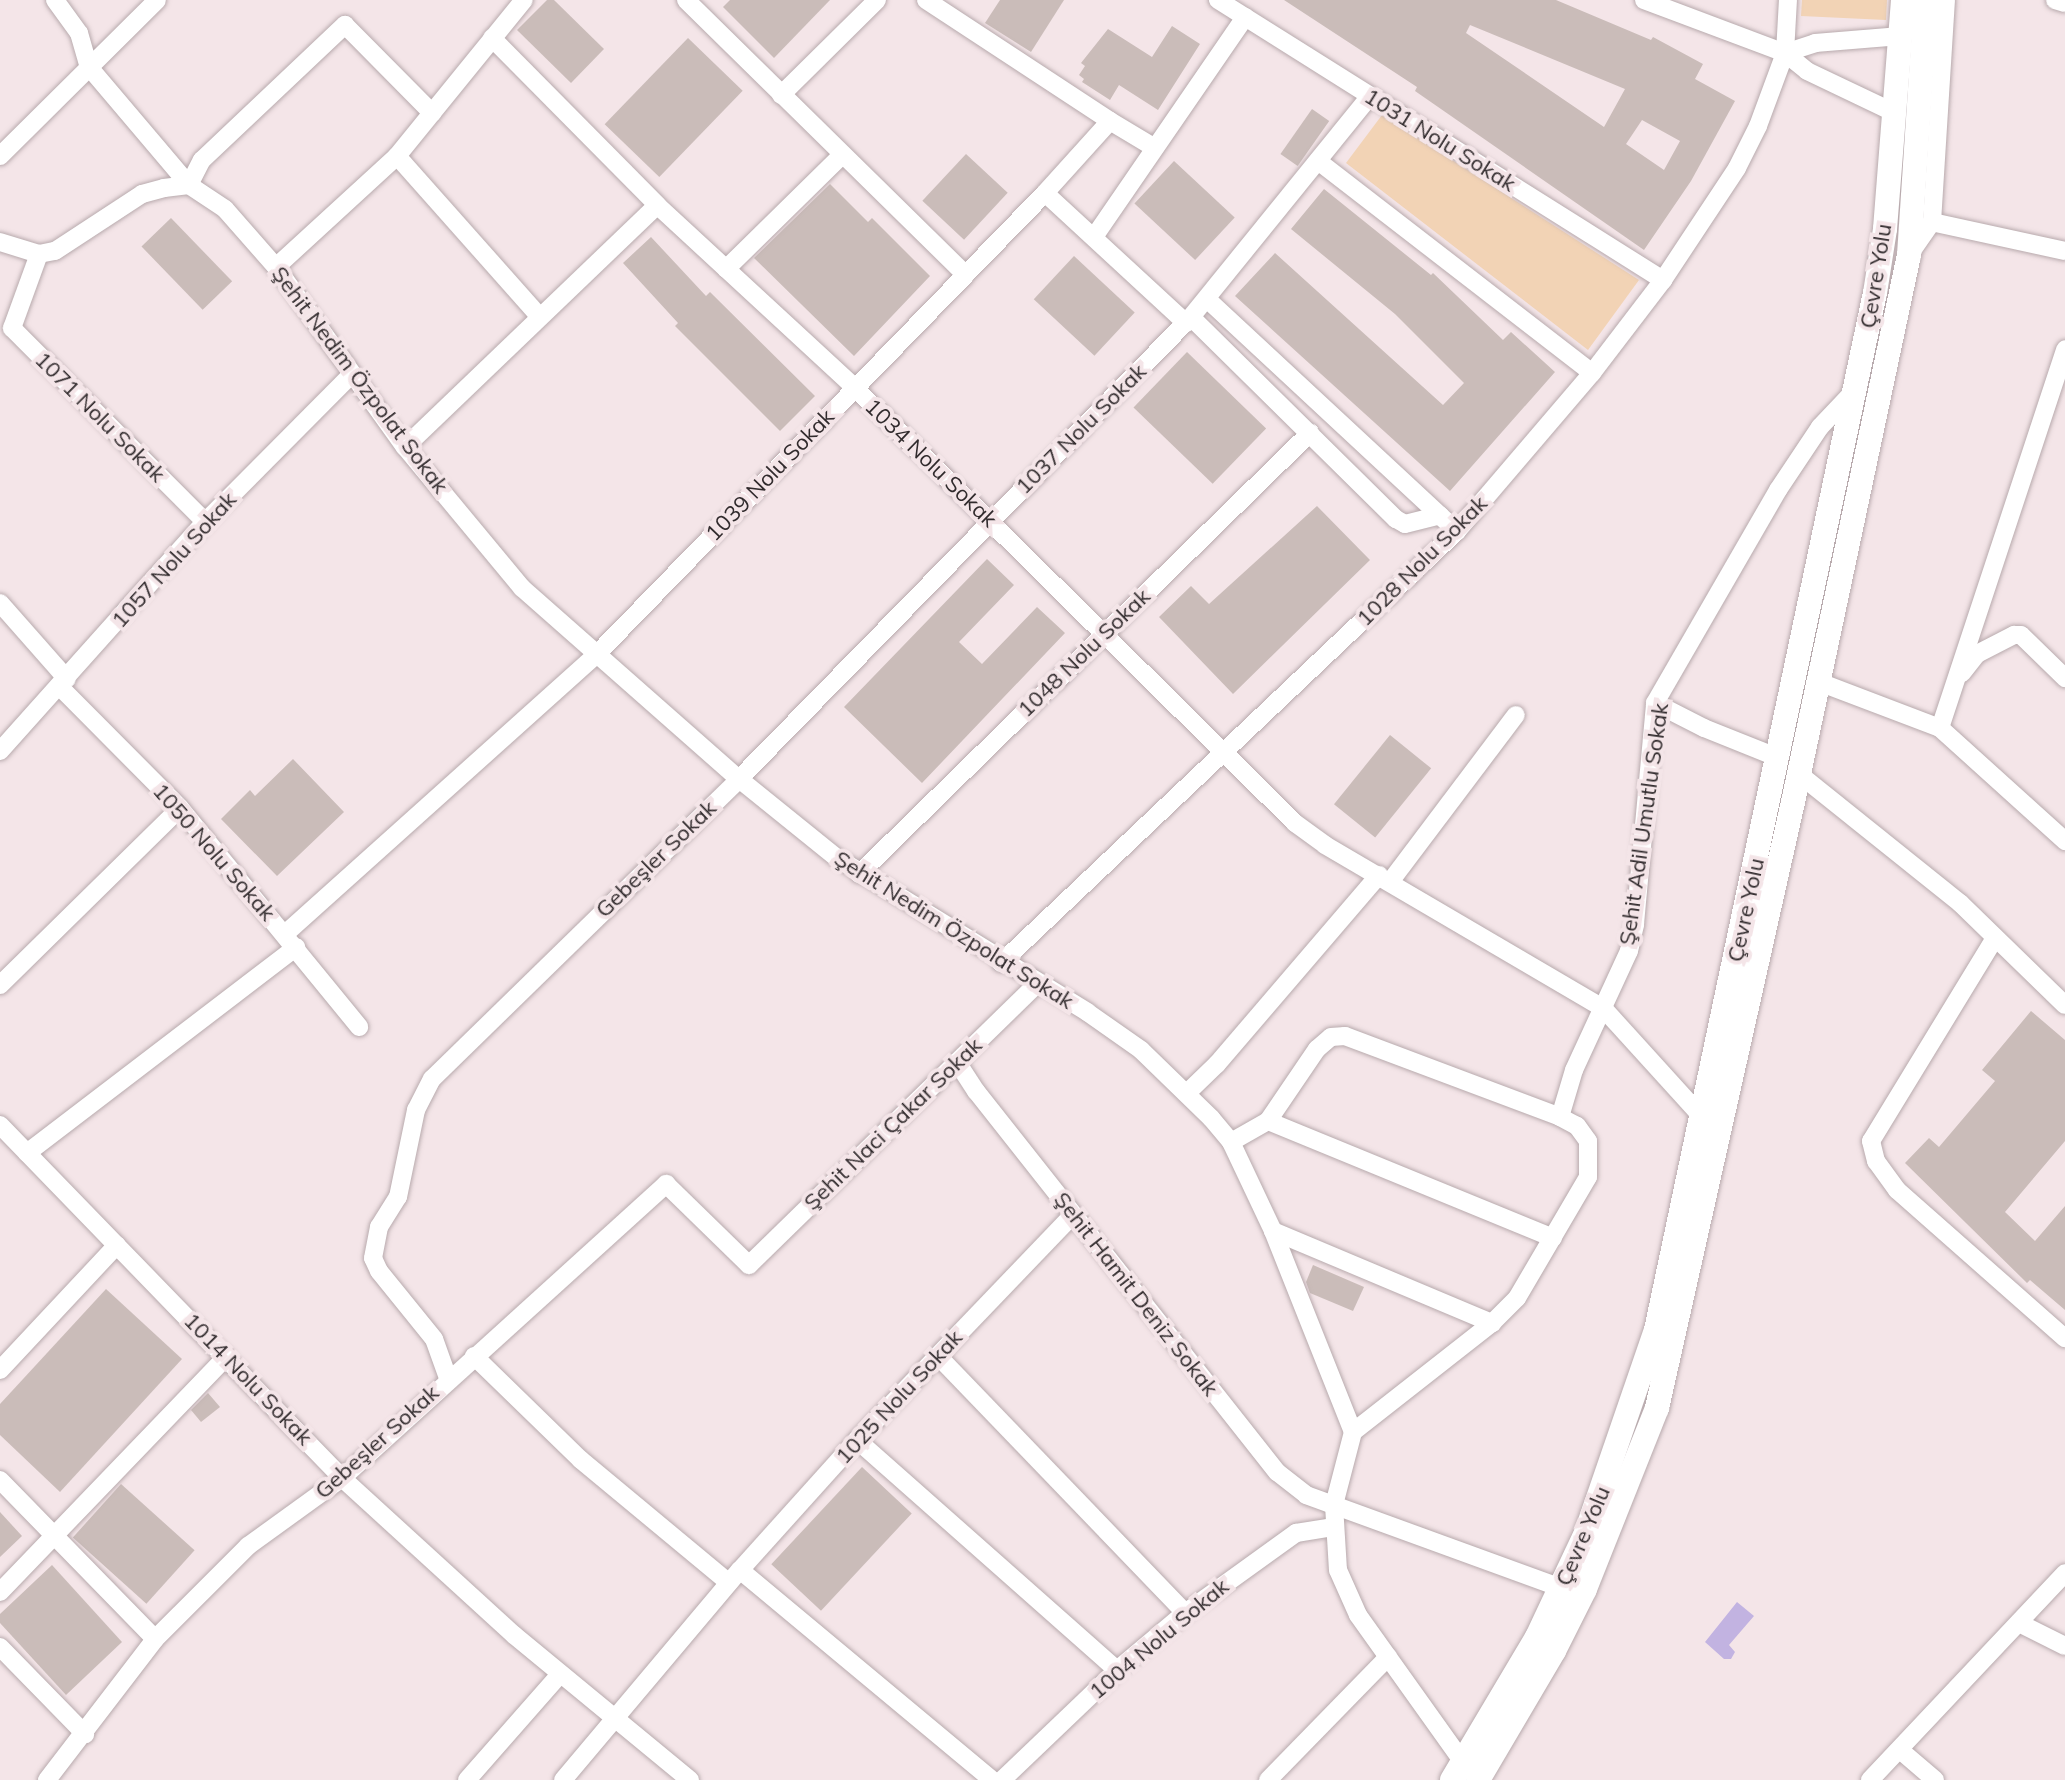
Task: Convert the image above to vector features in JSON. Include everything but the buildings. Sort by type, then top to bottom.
[{"type":"main road","name":"Çevre Yolu","points":[[1465,1775],[1561,1588],[1603,1491],[1640,1385],[1669,1274],[1856,389],[1885,229],[1903,0]]},
{"type":"main road","name":"Çevre Yolu","points":[[1465,1775],[1554,1651],[1585,1589],[1657,1408],[1799,774],[1909,255],[1926,0]]},
{"type":"street","points":[[55,0],[79,33],[89,67]]},
{"type":"street","points":[[0,156],[157,0]]},
{"type":"street","points":[[276,267],[397,156],[524,0]]},
{"type":"street","points":[[686,0],[966,275]]},
{"type":"street","points":[[781,95],[877,0]]},
{"type":"street","points":[[926,0],[1155,148]]},
{"type":"street","name":"1031 Nolu Sokak","points":[[1218,0],[1663,280]]},
{"type":"street","points":[[1644,0],[1785,53],[1807,71],[1893,112]]},
{"type":"street","name":"1028 Nolu Sokak","points":[[1001,963],[1457,531],[1592,373],[1663,280],[1737,168],[1758,126],[1785,53],[1788,0]]},
{"type":"street","points":[[1909,255],[1932,222],[1946,0]]},
{"type":"street","points":[[2055,0],[2065,3]]},
{"type":"street","points":[[1094,237],[1245,17]]},
{"type":"street","points":[[0,242],[39,254],[55,251],[142,194],[189,185],[202,160],[345,25],[432,113]]},
{"type":"street","points":[[1785,53],[1815,43],[1901,36]]},
{"type":"street","name":"1034 Nolu Sokak","points":[[492,38],[657,205],[855,388],[1106,632],[1295,823],[1604,1009],[1702,1117]]},
{"type":"street","name":"Şehit Nedim Özpolat Sokak","points":[[89,67],[189,185],[225,209],[276,267],[405,447],[522,588],[739,779],[859,874],[1141,1050],[1187,1093],[1231,1142],[1273,1231],[1353,1432]]},
{"type":"street","name":"1037 Nolu Sokak","points":[[739,779],[1208,300],[1370,96]]},
{"type":"street","name":"1039 Nolu Sokak","points":[[27,1153],[290,940],[597,654],[1045,193],[1110,121]]},
{"type":"street","points":[[726,269],[842,155]]},
{"type":"street","points":[[397,156],[540,317]]},
{"type":"street","points":[[1318,161],[1592,373]]},
{"type":"street","points":[[1045,193],[1310,433],[1396,519],[1405,524],[1440,515]]},
{"type":"street","points":[[405,447],[657,205]]},
{"type":"street","points":[[1932,222],[2065,251]]},
{"type":"street","points":[[0,344],[12,328],[39,254]]},
{"type":"street","points":[[1208,300],[1457,531]]},
{"type":"street","name":"1071 Nolu Sokak","points":[[12,328],[205,522]]},
{"type":"street","points":[[1940,728],[2065,349]]},
{"type":"street","name":"1057 Nolu Sokak","points":[[0,751],[205,522],[351,375]]},
{"type":"street","name":"Şehit Adil Umutlu Sokak","points":[[1560,1117],[1574,1070],[1629,951],[1635,924],[1655,703],[1778,490],[1820,427],[1856,389]]},
{"type":"street","name":"1048 Nolu Sokak","points":[[859,874],[1310,433]]},
{"type":"street","name":"1050 Nolu Sokak","points":[[0,603],[64,683],[180,808],[359,1027]]},
{"type":"street","points":[[1940,728],[1963,670],[1977,654],[2002,638],[2021,635],[2065,678]]},
{"type":"street","points":[[1819,682],[1940,728],[2065,841]]},
{"type":"street","points":[[1655,703],[1704,728],[1779,758]]},
{"type":"street","points":[[1187,1093],[1217,1064],[1384,878],[1516,715]]},
{"type":"street","points":[[1799,774],[1960,903],[2065,1005]]},
{"type":"street","name":"Gebeşler Sokak","points":[[47,1780],[155,1639],[248,1546],[342,1478],[448,1378],[434,1339],[379,1271],[373,1258],[379,1227],[398,1197],[416,1110],[440,1071],[739,779]]},
{"type":"street","points":[[0,985],[180,808]]},
{"type":"street","points":[[1995,938],[1871,1141],[1876,1161],[1897,1190],[2065,1338]]},
{"type":"street","name":"Şehit Naci Çakar Sokak","points":[[474,1356],[666,1184],[749,1265],[1038,983]]},
{"type":"street","points":[[1231,1142],[1268,1121],[1317,1049],[1331,1037],[1345,1036],[1560,1117],[1577,1126],[1588,1141],[1588,1177],[1517,1298],[1492,1323],[1353,1432],[1334,1505],[1338,1570],[1358,1615],[1465,1775]]},
{"type":"street","name":"Şehit Hamit Deniz Sokak","points":[[957,1062],[1073,1215],[1277,1472],[1306,1495],[1561,1588]]},
{"type":"street","points":[[1268,1121],[1553,1238]]},
{"type":"street","name":"1014 Nolu Sokak","points":[[0,1125],[342,1478],[560,1674],[690,1780]]},
{"type":"street","name":"1025 Nolu Sokak","points":[[563,1780],[734,1577],[857,1440],[1073,1215]]},
{"type":"street","points":[[1273,1231],[1492,1323]]},
{"type":"street","points":[[0,1370],[117,1245]]},
{"type":"street","points":[[448,1378],[474,1356],[581,1460],[992,1780]]},
{"type":"street","points":[[938,1356],[1185,1613]]},
{"type":"street","points":[[0,1592],[226,1357]]},
{"type":"street","points":[[857,1440],[1117,1670]]},
{"type":"street","points":[[0,1480],[155,1639]]},
{"type":"street","name":"1004 Nolu Sokak","points":[[1002,1780],[1117,1670],[1185,1613],[1296,1533],[1333,1527]]},
{"type":"street","points":[[1870,1780],[2065,1573]]},
{"type":"street","points":[[2019,1623],[2065,1646]]},
{"type":"street","points":[[0,1647],[85,1734]]},
{"type":"street","points":[[1268,1780],[1388,1657]]},
{"type":"street","points":[[467,1780],[560,1674]]},
{"type":"street","points":[[1900,1750],[1935,1780]]},
{"type":"shaded area","points":[[1802,0],[1887,0],[1886,20],[1801,16]]},
{"type":"shaded area","points":[[1382,115],[1639,280],[1588,350],[1346,163]]},
{"type":"shaded area","points":[[1737,1602],[1754,1616],[1729,1645],[1735,1652],[1731,1659],[1724,1659],[1705,1642]]}]
